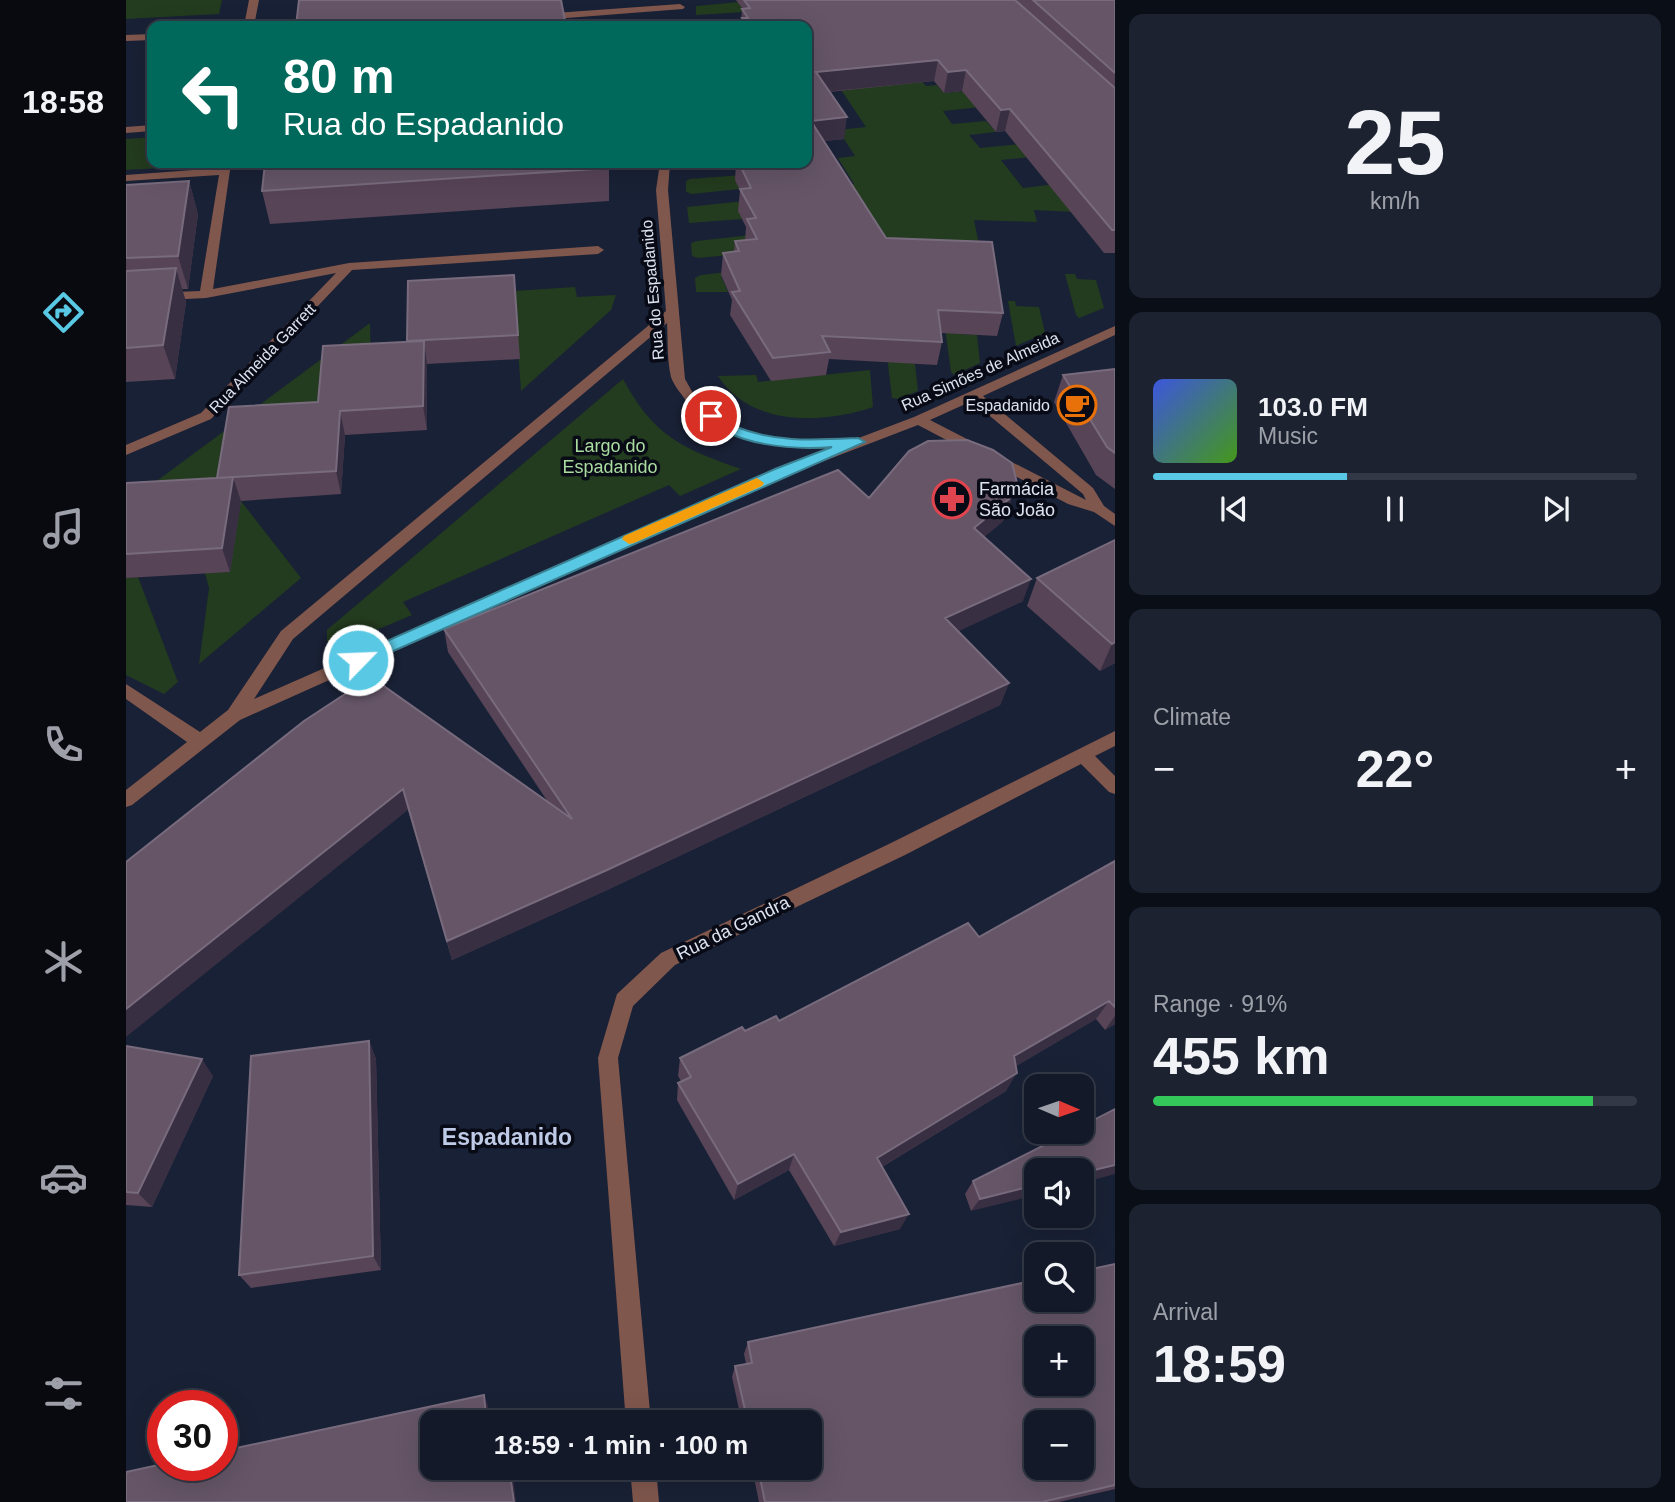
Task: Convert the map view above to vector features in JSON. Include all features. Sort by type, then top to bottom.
[{"type":"street","points":[[250,21],[254,0]]},
{"type":"street","points":[[531,18],[680,8]]},
{"type":"street","points":[[126,38],[147,37]]},
{"type":"street","points":[[126,130],[147,128]]},
{"type":"street","points":[[126,178],[216,168]]},
{"type":"street","points":[[205,294],[225,168]]},
{"type":"street","name":"Rua do Espadanido","points":[[664,168],[662,190],[678,379],[694,404],[728,428],[771,442],[807,445],[858,442]]},
{"type":"street","name":"Rua Almeida Garrett","points":[[126,298],[205,294],[349,267],[598,250]]},
{"type":"street","name":"Rua Almeida Garrett","points":[[126,450],[206,416],[349,267]]},
{"type":"street","points":[[234,715],[287,635],[671,313]]},
{"type":"street","name":"Rua Simões de Almeida","points":[[858,442],[919,420],[1115,330]]},
{"type":"street","points":[[974,395],[1088,491],[1099,509]]},
{"type":"street","points":[[919,420],[1073,501],[1099,509],[1115,520]]},
{"type":"street","points":[[126,800],[234,715],[780,472],[858,442]]},
{"type":"street","points":[[126,690],[199,741]]},
{"type":"street","name":"Rua da Gandra","points":[[638,1410],[608,1058],[624,1001],[668,959],[1084,756],[1115,738]]},
{"type":"street","points":[[1084,756],[1115,787]]},
{"type":"street","points":[[644,1480],[646,1502]]},
{"type":"green space","points":[[126,0],[222,0],[219,14],[126,19]]},
{"type":"green space","points":[[739,2],[744,12],[696,15],[696,6]]},
{"type":"green space","points":[[812,26],[908,63],[926,86],[937,85],[944,93],[976,90],[990,106],[943,111],[952,124],[986,121],[996,132],[969,135],[980,148],[1020,144],[1030,157],[1001,160],[1023,188],[1073,182],[1096,213],[1034,210],[1037,222],[974,220],[983,264],[926,291],[846,186],[854,184],[838,158],[855,156],[838,130],[866,127],[833,78]]},
{"type":"green space","points":[[147,137],[147,168],[160,168],[126,170],[126,139]]},
{"type":"green space","points":[[742,175],[739,189],[692,194],[686,192],[686,181],[690,179]]},
{"type":"green space","points":[[745,201],[743,219],[689,223],[687,207]]},
{"type":"green space","points":[[751,235],[751,253],[698,258],[692,256],[691,243]]},
{"type":"green space","points":[[736,271],[721,276],[728,292],[696,292],[695,278]]},
{"type":"green space","points":[[1065,274],[1075,274],[1077,279],[1096,280],[1104,308],[1079,318]]},
{"type":"green space","points":[[575,287],[577,297],[616,295],[611,310],[521,391],[514,291]]},
{"type":"green space","points":[[1008,301],[1015,301],[1016,306],[1039,307],[1045,333],[1016,346]]},
{"type":"green space","points":[[370,323],[371,367],[324,426],[225,502],[131,500]]},
{"type":"green space","points":[[945,328],[956,328],[958,334],[977,335],[980,363],[954,375],[951,372]]},
{"type":"green space","points":[[887,356],[915,364],[918,391],[898,399],[892,398]]},
{"type":"green space","points":[[870,370],[873,407],[854,413],[811,418],[768,413],[749,405],[732,393],[718,376],[756,375],[758,382]]},
{"type":"green space","name":"Largo do Espadanido","points":[[623,379],[646,414],[671,438],[741,469],[680,496],[669,485],[403,602],[412,615],[339,646],[327,641],[327,630]]},
{"type":"green space","points":[[241,501],[301,578],[199,664],[209,588],[205,573],[230,571]]},
{"type":"green space","points":[[138,577],[178,682],[164,694],[126,675],[126,578]]},
{"type":"building","points":[[299,0],[561,0],[565,21],[297,21]]},
{"type":"building","points":[[744,0],[1015,0],[1115,88],[1115,230],[1112,230],[1010,109],[1001,110],[966,70],[948,72],[938,60],[816,72],[847,117],[812,121],[812,21],[744,21],[742,18],[748,18],[742,9],[750,8]]},
{"type":"building","points":[[1033,0],[1115,0],[1115,73]]},
{"type":"building","points":[[812,123],[886,238],[992,242],[1003,313],[938,310],[942,342],[822,336],[830,352],[773,358],[732,292],[740,291],[723,253],[739,251],[735,241],[757,239],[747,219],[756,218],[740,189],[751,188],[741,168],[812,168]]},
{"type":"building","points":[[264,168],[609,168],[262,191]]},
{"type":"building","points":[[189,181],[178,256],[126,258],[126,185]]},
{"type":"building","points":[[176,268],[163,345],[126,348],[126,271]]},
{"type":"building","points":[[514,275],[518,335],[407,341],[408,281]]},
{"type":"building","points":[[424,341],[423,406],[340,411],[336,471],[217,478],[229,407],[318,402],[323,346]]},
{"type":"building","points":[[1115,369],[1115,453],[1107,447],[1063,375]]},
{"type":"building","points":[[967,440],[993,450],[1012,463],[1017,483],[1014,491],[1009,499],[974,528],[1031,579],[945,618],[1009,683],[607,870],[447,941],[403,789],[126,1009],[126,862],[304,721],[371,677],[572,819],[444,629],[838,470],[869,498],[909,451],[928,441]]},
{"type":"building","points":[[233,477],[222,548],[126,554],[126,483]]},
{"type":"building","points":[[1115,540],[1115,642],[1112,644],[1037,578]]},
{"type":"building","points":[[1115,861],[1115,1007],[1109,1001],[1014,1056],[1017,1073],[877,1158],[909,1214],[841,1232],[794,1154],[738,1184],[678,1083],[691,1077],[680,1058],[742,1027],[745,1031],[776,1016],[779,1021],[968,923],[979,937]]},
{"type":"building","points":[[369,1041],[373,1256],[239,1275],[251,1056]]},
{"type":"building","points":[[126,1046],[202,1059],[138,1193],[126,1192]]},
{"type":"building","points":[[1115,1109],[1115,1165],[1094,1170],[1094,1158],[1024,1158],[1024,1188],[980,1199],[973,1181],[1046,1144],[1094,1144],[1094,1120]]},
{"type":"building","points":[[1115,1264],[1115,1485],[1042,1502],[765,1502],[760,1480],[822,1480],[822,1410],[745,1410],[735,1366],[752,1363],[748,1342],[1024,1283],[1024,1312],[1094,1312],[1094,1268]]},
{"type":"building","points":[[484,1395],[485,1410],[420,1410],[420,1480],[511,1480],[514,1502],[126,1502],[126,1472],[147,1467],[147,1481],[238,1481],[238,1448]]},
{"type":"slow traffic","points":[[629,539],[757,483]]},
{"type":"place","name":"Espadanido","points":[[1077,405]]},
{"type":"place","name":"Farmácia São João","points":[[952,499]]},
{"type":"district","name":"Espadanido","points":[[507,1137]]},
{"type":"route","points":[[358,660],[780,472],[858,442],[807,445],[771,442],[728,428],[711,416]]}]
